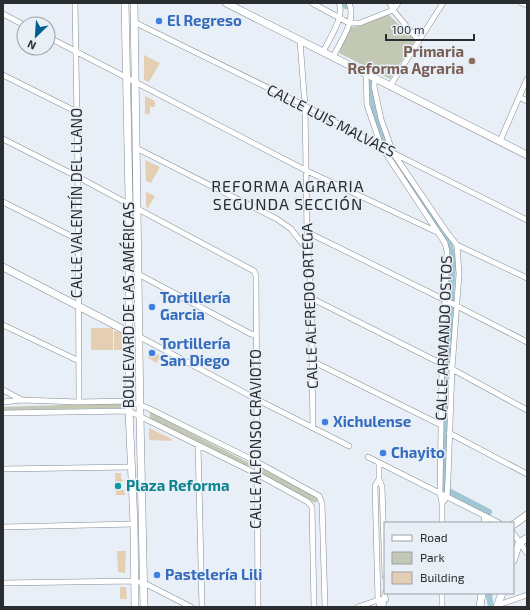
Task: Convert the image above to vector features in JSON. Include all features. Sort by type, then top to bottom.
[{"type":"main road","name":"BOULEVARD DE LAS AMÉRICAS","points":[[125,3],[129,205],[129,411],[134,524],[135,607]]},
{"type":"main road","name":"BOULEVARD DE LAS AMÉRICAS","points":[[134,3],[144,607]]},
{"type":"main road","points":[[226,3],[527,155]]},
{"type":"main road","points":[[3,267],[78,307],[140,337]]},
{"type":"main road","points":[[514,524],[527,515]]},
{"type":"main road","points":[[514,558],[519,543],[527,538]]},
{"type":"main road","points":[[480,607],[482,594]]},
{"type":"main road","points":[[497,606],[502,594]]},
{"type":"street","name":"CALLE VALENTÍN DEL LLANO","points":[[75,3],[79,240],[79,402]]},
{"type":"street","points":[[312,3],[350,23],[360,23],[393,10],[398,3]]},
{"type":"street","points":[[323,52],[340,18],[340,3]]},
{"type":"street","points":[[332,57],[350,23],[351,7],[349,3]]},
{"type":"street","points":[[390,3],[393,10],[420,41]]},
{"type":"street","points":[[390,86],[443,3]]},
{"type":"street","points":[[521,3],[527,5]]},
{"type":"street","points":[[3,14],[16,21]]},
{"type":"street","name":"CALLE LUIS MALVAES","points":[[134,22],[305,106],[393,153],[527,220]]},
{"type":"street","points":[[56,41],[307,171],[438,233]]},
{"type":"street","name":"CALLE ALFREDO ORTEGA","points":[[300,41],[305,106],[307,232],[311,298],[313,428]]},
{"type":"street","name":"CALLE ARMANDO OSTOS","points":[[366,74],[367,105],[381,146],[445,243],[447,251],[442,364],[440,493],[442,503],[442,522]]},
{"type":"street","points":[[3,75],[77,112]]},
{"type":"street","name":"CALLE ARMANDO OSTOS","points":[[375,78],[374,86],[381,119],[393,153],[457,245],[459,274],[452,369],[447,496]]},
{"type":"street","points":[[500,141],[527,80]]},
{"type":"street","points":[[519,97],[527,101]]},
{"type":"street","points":[[3,139],[138,210]]},
{"type":"street","points":[[136,148],[277,219],[291,229],[309,252]]},
{"type":"street","points":[[400,176],[406,171]]},
{"type":"street","points":[[3,202],[79,240]]},
{"type":"street","name":"CALLE ALFONSO CRAVIOTO","points":[[138,210],[254,271],[256,276],[258,607]]},
{"type":"street","points":[[307,232],[527,342]]},
{"type":"street","points":[[457,245],[527,278]]},
{"type":"street","points":[[138,274],[250,334],[256,335]]},
{"type":"street","points":[[311,298],[452,369],[527,410]]},
{"type":"street","points":[[3,325],[79,362]]},
{"type":"street","points":[[140,337],[256,399],[349,446]]},
{"type":"street","points":[[312,361],[441,425]]},
{"type":"street","points":[[3,390],[22,400]]},
{"type":"street","points":[[3,402],[22,400],[79,402],[130,401],[257,462],[319,496],[321,498],[322,511],[325,607]]},
{"type":"street","points":[[3,413],[129,411],[257,474],[308,502],[311,504],[312,512],[314,607]]},
{"type":"street","points":[[449,433],[527,474]]},
{"type":"street","points":[[198,445],[202,607]]},
{"type":"street","points":[[368,457],[447,496],[485,520]]},
{"type":"street","points":[[379,463],[379,479],[382,487],[384,546]]},
{"type":"street","points":[[3,469],[131,467]]},
{"type":"street","points":[[379,479],[375,486],[378,600],[380,607]]},
{"type":"street","points":[[442,503],[447,496]]},
{"type":"street","points":[[312,512],[322,511]]},
{"type":"street","points":[[3,527],[134,524]]},
{"type":"street","points":[[514,535],[527,553]]},
{"type":"street","points":[[3,583],[134,581],[144,583],[191,607]]},
{"type":"street","points":[[442,594],[442,607]]},
{"type":"street","points":[[497,606],[527,595]]},
{"type":"street","points":[[358,607],[386,596]]},
{"type":"street","points":[[384,607],[386,596]]},
{"type":"green space","points":[[388,14],[414,39],[414,42],[390,79],[339,53],[349,26],[354,27]]},
{"type":"green space","points":[[121,403],[121,408],[3,410],[3,407]]},
{"type":"green space","points":[[150,412],[251,464],[251,470],[150,419]]},
{"type":"green space","points":[[259,467],[320,499],[315,503],[258,473]]},
{"type":"building","points":[[144,55],[160,63],[149,82],[144,80]]},
{"type":"building","points":[[145,96],[155,101],[155,107],[150,107],[150,114],[145,114]]},
{"type":"building","points":[[145,160],[160,167],[151,183],[146,181]]},
{"type":"building","points":[[146,192],[155,196],[148,208],[146,207]]},
{"type":"building","points":[[91,328],[113,328],[113,350],[91,350]]},
{"type":"building","points":[[114,331],[122,332],[122,350],[114,350]]},
{"type":"building","points":[[151,351],[164,358],[162,361],[158,359],[157,363],[148,358]]},
{"type":"building","points":[[149,428],[172,439],[171,441],[149,440]]},
{"type":"building","name":"Plaza Reforma","points":[[115,473],[121,473],[121,479],[124,480],[121,481],[121,490],[124,490],[125,495],[116,495]]},
{"type":"building","points":[[117,551],[126,551],[125,573],[118,572]]},
{"type":"building","points":[[120,587],[126,587],[127,599],[120,599]]},
{"type":"waterway","points":[[371,83],[374,110],[383,139]]},
{"type":"waterway","points":[[406,180],[449,242],[453,260],[448,360]]},
{"type":"waterway","points":[[447,375],[443,488],[489,512]]},
{"type":"waterway","points":[[490,594],[491,607]]},
{"type":"place","name":"El Regreso","points":[[159,21]]},
{"type":"place","name":"Primaria Reforma Agraria","points":[[472,61]]},
{"type":"place","name":"Tortillería Garcia","points":[[152,307]]},
{"type":"place","name":"Tortillería San Diego","points":[[152,353]]},
{"type":"place","name":"Xichulense","points":[[325,422]]},
{"type":"place","name":"Chayito","points":[[383,453]]},
{"type":"place","name":"Plaza Reforma","points":[[118,486]]},
{"type":"place","name":"Pastelería Lili","points":[[157,575]]},
{"type":"district","name":"REFORMA AGRARIA SEGUNDA SECCIÓN","points":[[288,195]]}]
